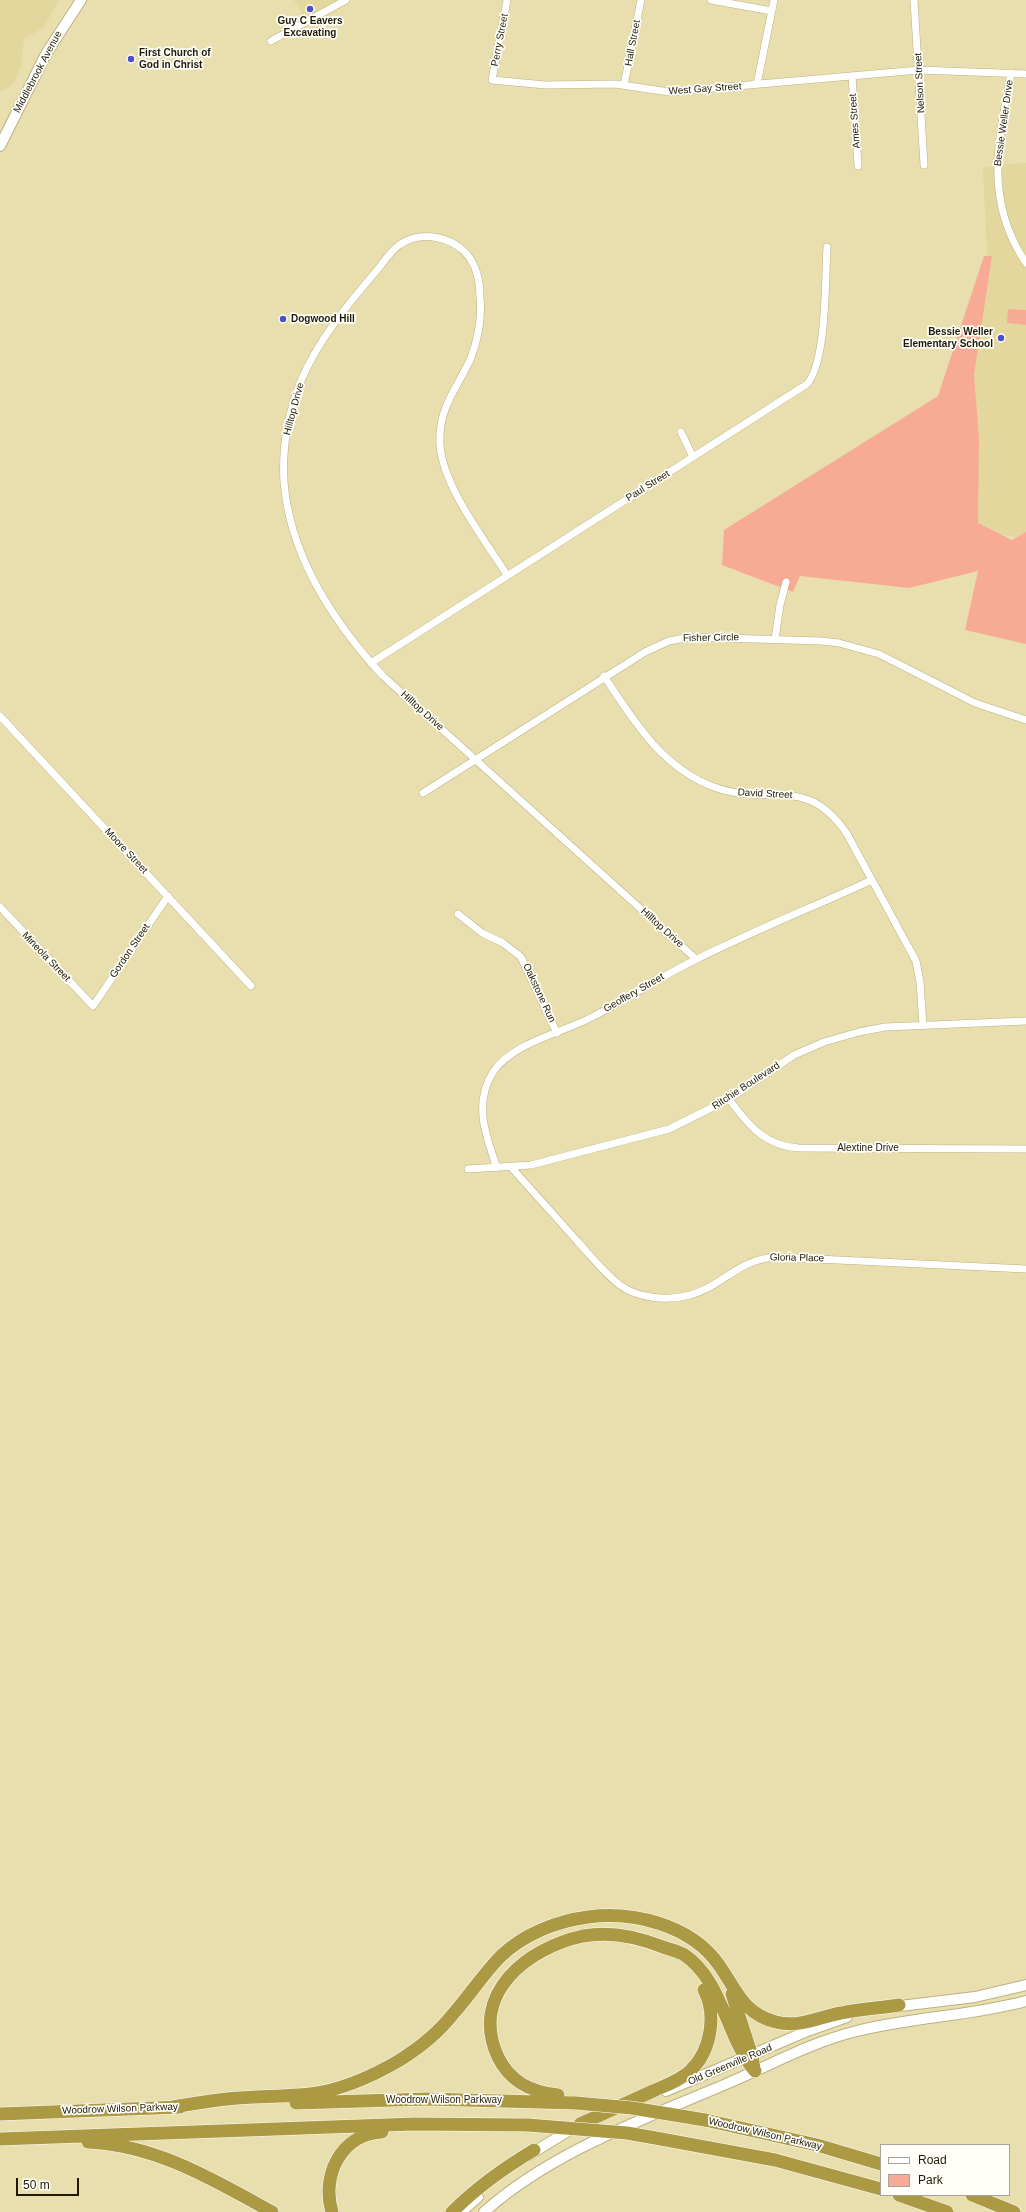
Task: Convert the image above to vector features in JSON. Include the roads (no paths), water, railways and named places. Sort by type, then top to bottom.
[{"type":"highway","points":[[173,2107],[226,2099],[311,2094],[332,2090],[381,2071],[407,2055],[435,2033],[452,2016],[488,1969],[510,1949],[540,1930],[576,1918],[624,1916],[664,1925],[694,1939],[719,1965],[730,1986],[744,2004],[754,2012],[771,2020],[790,2024],[804,2024],[840,2013],[900,2005]]},
{"type":"highway","points":[[580,2101],[533,2091],[522,2085],[506,2072],[495,2051],[491,2031],[491,2019],[496,1994],[512,1972],[538,1953],[556,1944],[584,1936],[602,1934],[635,1937],[683,1954],[697,1967],[710,1984],[755,2072]]},
{"type":"highway","points":[[580,2124],[684,2076],[692,2070],[703,2053],[712,2013],[710,2001],[691,1971],[677,1958],[652,1943]]},
{"type":"highway","points":[[730,1986],[748,2058]]},
{"type":"highway","name":"Woodrow Wilson Parkway","points":[[0,2114],[427,2099],[580,2101],[705,2120],[817,2145],[880,2164]]},
{"type":"highway","points":[[0,2139],[414,2124],[528,2125],[627,2133],[661,2139],[775,2160],[880,2189]]},
{"type":"highway","points":[[332,2212],[328,2192],[330,2173],[340,2154],[358,2138],[368,2133],[452,2130],[506,2124]]},
{"type":"highway","points":[[0,2139],[93,2142],[149,2153],[189,2167],[272,2212]]},
{"type":"highway","points":[[452,2212],[476,2189],[509,2165],[534,2150]]},
{"type":"highway","points":[[902,2196],[947,2212]]},
{"type":"highway","points":[[974,2196],[1014,2212]]},
{"type":"main road","name":"Middlebrook Avenue","points":[[0,146],[46,54],[81,0]]},
{"type":"main road","name":"Old Greenville Road","points":[[462,2212],[534,2150],[580,2124],[748,2058],[810,2030],[840,2019],[900,2005],[975,1997],[1026,1985]]},
{"type":"main road","name":"Old Greenville Road","points":[[484,2212],[517,2185],[570,2154],[635,2121],[755,2072],[812,2046],[855,2031],[915,2020],[976,2013],[1026,2001]]},
{"type":"street","points":[[271,42],[346,0]]},
{"type":"street","name":"Perry Street","points":[[492,80],[507,0]]},
{"type":"street","name":"Hall Street","points":[[624,85],[641,0]]},
{"type":"street","points":[[711,0],[772,11]]},
{"type":"street","points":[[758,84],[774,0]]},
{"type":"street","name":"Nelson Street","points":[[914,0],[924,165]]},
{"type":"street","name":"West Gay Street","points":[[492,80],[546,85],[624,85],[669,92],[919,70],[1026,74]]},
{"type":"street","name":"Bessie Weller Drive","points":[[1011,73],[998,153],[997,184],[1008,228],[1026,263]]},
{"type":"street","name":"Ames Street","points":[[852,76],[858,166]]},
{"type":"street","name":"Hilltop Drive","points":[[507,575],[449,479],[440,446],[441,426],[446,404],[470,359],[478,334],[481,308],[478,279],[470,258],[455,244],[433,236],[413,238],[396,248],[359,291],[313,356],[295,398],[285,444],[285,494],[291,523],[299,547],[330,606],[354,643],[372,663],[476,760],[696,959]]},
{"type":"street","name":"Paul Street","points":[[372,663],[507,575],[800,389],[812,378],[821,352],[827,247]]},
{"type":"street","points":[[681,432],[693,457]]},
{"type":"street","points":[[775,639],[780,605],[786,582]]},
{"type":"street","name":"Fisher Circle","points":[[423,793],[604,676],[659,645],[680,638],[715,636],[825,641],[870,650],[898,662],[975,703],[1026,720]]},
{"type":"street","name":"David Street","points":[[604,676],[646,736],[667,758],[686,772],[713,787],[727,791],[749,795],[781,793],[796,795],[813,801],[827,809],[847,834],[916,961],[920,982],[923,1025]]},
{"type":"street","name":"Moore Street","points":[[0,716],[251,986]]},
{"type":"street","name":"Geoffery Street","points":[[497,1168],[483,1126],[482,1114],[486,1087],[491,1076],[499,1064],[513,1052],[592,1017],[696,959],[872,880]]},
{"type":"street","name":"Gordon Street","points":[[93,1006],[168,896]]},
{"type":"street","name":"Mineola Street","points":[[0,907],[93,1006]]},
{"type":"street","name":"Oakstone Run","points":[[458,914],[482,933],[503,942],[521,957],[557,1033]]},
{"type":"street","name":"Ritchie Boulevard","points":[[468,1169],[511,1167],[531,1164],[670,1129],[729,1099],[778,1065],[824,1042],[873,1029],[923,1025],[1026,1021]]},
{"type":"street","name":"Alextine Drive","points":[[729,1099],[752,1129],[768,1140],[782,1146],[807,1148],[1026,1149]]},
{"type":"street","name":"Gloria Place","points":[[511,1167],[600,1266],[620,1285],[637,1293],[655,1298],[676,1298],[699,1292],[742,1265],[769,1257],[1026,1269]]},
{"type":"place","name":"Guy C Eavers Excavating","points":[[310,9]]},
{"type":"place","name":"First Church of God in Christ","points":[[131,59]]},
{"type":"place","name":"Dogwood Hill","points":[[283,319]]},
{"type":"place","name":"Bessie Weller Elementary School","points":[[1001,338]]}]
